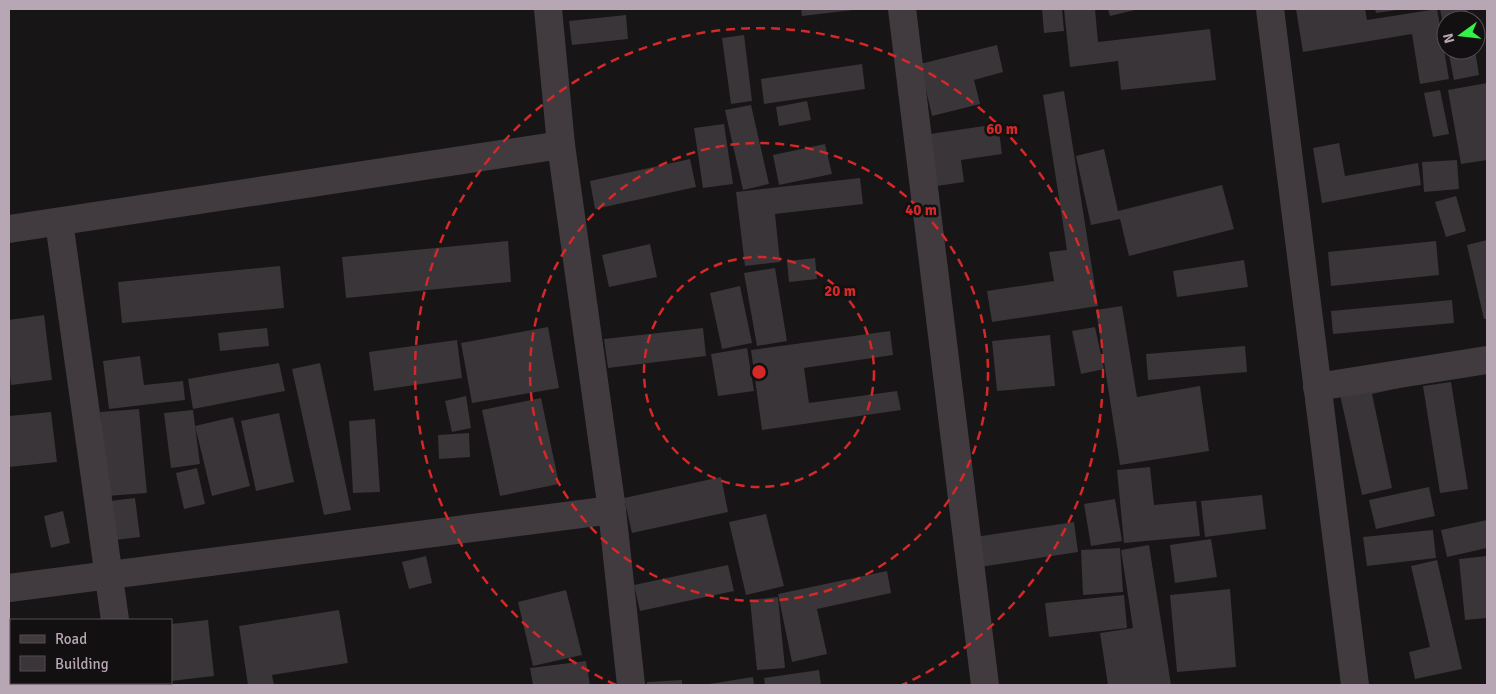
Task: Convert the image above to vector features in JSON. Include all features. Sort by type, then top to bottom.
[{"type":"street","points":[[548,9],[561,145],[612,510],[631,685]]},
{"type":"street","points":[[902,9],[985,685]]},
{"type":"street","points":[[1270,9],[1355,685]]},
{"type":"street","points":[[9,229],[561,145]]},
{"type":"street","points":[[59,222],[115,619]]},
{"type":"street","points":[[1317,388],[1487,360]]},
{"type":"street","points":[[9,588],[612,510]]},
{"type":"building","points":[[801,9],[853,9],[853,10],[802,16]]},
{"type":"building","points":[[1042,9],[1062,9],[1064,31],[1044,33]]},
{"type":"building","points":[[1064,9],[1095,9],[1098,42],[1210,29],[1216,80],[1121,90],[1118,61],[1070,67]]},
{"type":"building","points":[[1108,9],[1139,9],[1110,16]]},
{"type":"building","points":[[1296,9],[1365,9],[1367,20],[1437,9],[1436,60],[1446,60],[1449,79],[1420,84],[1412,34],[1303,52]]},
{"type":"building","points":[[1375,9],[1397,9],[1397,10],[1376,13]]},
{"type":"building","points":[[1440,9],[1467,10],[1440,10]]},
{"type":"building","points":[[626,15],[628,39],[572,45],[569,21]]},
{"type":"building","points":[[744,35],[752,101],[731,104],[722,38]]},
{"type":"building","points":[[997,45],[1003,72],[974,80],[980,104],[932,116],[920,64]]},
{"type":"building","points":[[1450,60],[1477,60],[1479,75],[1454,80]]},
{"type":"building","points":[[862,64],[865,89],[764,104],[761,79]]},
{"type":"building","points":[[1487,83],[1487,160],[1461,164],[1448,90]]},
{"type":"building","points":[[1440,90],[1449,134],[1433,137],[1424,93]]},
{"type":"building","points":[[1064,91],[1098,306],[992,322],[987,291],[1054,281],[1049,252],[1067,250],[1043,95]]},
{"type":"building","points":[[807,101],[811,120],[779,126],[776,107]]},
{"type":"building","points":[[751,105],[769,184],[743,190],[725,110]]},
{"type":"building","points":[[724,124],[733,184],[703,188],[694,128]]},
{"type":"building","points":[[998,124],[1002,154],[961,160],[964,182],[937,186],[930,134]]},
{"type":"building","points":[[1339,143],[1345,176],[1418,163],[1421,185],[1322,203],[1313,148]]},
{"type":"building","points":[[825,144],[832,174],[779,185],[773,155]]},
{"type":"building","points":[[1104,149],[1118,211],[1222,185],[1234,229],[1129,256],[1120,219],[1091,225],[1076,156]]},
{"type":"building","points":[[690,159],[696,187],[595,209],[590,181]]},
{"type":"building","points":[[1457,160],[1459,189],[1424,192],[1422,162]]},
{"type":"building","points":[[860,178],[863,204],[775,214],[780,262],[745,266],[736,192]]},
{"type":"building","points":[[1456,196],[1466,231],[1446,237],[1435,202]]},
{"type":"building","points":[[1487,240],[1487,319],[1484,319],[1467,245]]},
{"type":"building","points":[[508,241],[511,282],[346,298],[342,257]]},
{"type":"building","points":[[1436,241],[1439,275],[1331,286],[1328,252]]},
{"type":"building","points":[[650,244],[657,277],[609,287],[602,255]]},
{"type":"building","points":[[815,258],[817,279],[789,282],[787,261]]},
{"type":"building","points":[[1244,260],[1248,287],[1177,297],[1173,271]]},
{"type":"building","points":[[280,266],[284,308],[122,323],[118,282]]},
{"type":"building","points":[[775,268],[787,341],[757,346],[744,273]]},
{"type":"building","points":[[740,286],[752,343],[722,349],[710,293]]},
{"type":"building","points":[[1452,300],[1454,323],[1333,334],[1331,311]]},
{"type":"building","points":[[1122,306],[1137,397],[1200,386],[1209,451],[1120,465],[1096,310]]},
{"type":"building","points":[[44,315],[52,380],[11,385],[9,320]]},
{"type":"building","points":[[548,327],[559,388],[472,403],[461,343]]},
{"type":"building","points":[[1095,327],[1104,369],[1081,374],[1072,331]]},
{"type":"building","points":[[267,328],[269,346],[220,351],[218,333]]},
{"type":"building","points":[[703,328],[706,356],[608,368],[604,339]]},
{"type":"building","points":[[890,331],[893,355],[804,368],[809,403],[897,391],[901,410],[762,430],[751,350]]},
{"type":"building","points":[[1050,335],[1055,386],[997,391],[992,341]]},
{"type":"building","points":[[457,340],[462,378],[374,391],[369,352]]},
{"type":"building","points":[[1245,346],[1247,372],[1148,380],[1146,354]]},
{"type":"building","points":[[747,348],[754,391],[718,396],[711,354]]},
{"type":"building","points":[[140,356],[144,385],[183,381],[185,400],[109,409],[103,361]]},
{"type":"building","points":[[279,363],[285,391],[193,409],[188,379]]},
{"type":"building","points":[[320,363],[351,510],[324,515],[292,369]]},
{"type":"building","points":[[1451,382],[1468,489],[1440,493],[1423,386]]},
{"type":"building","points":[[1413,385],[1372,394],[1392,488],[1362,495],[1339,390]]},
{"type":"building","points":[[466,396],[471,428],[452,432],[445,401]]},
{"type":"building","points":[[541,398],[559,484],[500,496],[482,410]]},
{"type":"building","points":[[139,409],[147,493],[107,496],[100,412]]},
{"type":"building","points":[[193,410],[200,464],[171,468],[164,413]]},
{"type":"building","points":[[51,412],[57,462],[9,467],[9,416]]},
{"type":"building","points":[[279,413],[294,482],[256,491],[241,421]]},
{"type":"building","points":[[233,417],[250,486],[212,496],[195,426]]},
{"type":"building","points":[[375,419],[380,492],[353,493],[349,421]]},
{"type":"building","points":[[469,433],[470,457],[439,459],[438,435]]},
{"type":"building","points":[[1150,467],[1154,505],[1196,501],[1200,536],[1124,543],[1117,470]]},
{"type":"building","points":[[197,468],[205,504],[184,509],[176,473]]},
{"type":"building","points":[[721,477],[728,512],[632,533],[624,498]]},
{"type":"building","points":[[1429,487],[1435,516],[1376,529],[1369,500]]},
{"type":"building","points":[[1262,495],[1266,529],[1205,537],[1201,501]]},
{"type":"building","points":[[135,498],[140,537],[115,540],[110,501]]},
{"type":"building","points":[[1115,499],[1122,541],[1091,546],[1084,504]]},
{"type":"building","points":[[63,511],[70,543],[51,548],[44,516]]},
{"type":"building","points":[[766,514],[784,586],[746,595],[729,522]]},
{"type":"building","points":[[1487,520],[1487,548],[1447,557],[1441,530]]},
{"type":"building","points":[[1074,522],[1078,552],[980,567],[975,537]]},
{"type":"building","points":[[1433,530],[1436,558],[1367,566],[1363,537]]},
{"type":"building","points":[[1211,539],[1217,577],[1175,583],[1170,545]]},
{"type":"building","points":[[1149,545],[1171,685],[1108,685],[1100,633],[1133,628],[1121,550]]},
{"type":"building","points":[[1120,548],[1123,592],[1083,595],[1081,550]]},
{"type":"building","points":[[426,556],[432,583],[409,589],[402,562]]},
{"type":"building","points":[[1487,556],[1487,618],[1465,620],[1459,559]]},
{"type":"building","points":[[1437,560],[1462,669],[1415,679],[1409,652],[1430,647],[1411,566]]},
{"type":"building","points":[[728,565],[734,591],[640,611],[634,585]]},
{"type":"building","points":[[887,571],[891,593],[817,609],[827,654],[792,662],[778,594]]},
{"type":"building","points":[[1230,589],[1236,667],[1177,672],[1170,595]]},
{"type":"building","points":[[566,590],[582,655],[533,666],[518,602]]},
{"type":"building","points":[[1124,595],[1127,628],[1049,637],[1045,603]]},
{"type":"building","points":[[778,597],[785,668],[757,670],[750,600]]},
{"type":"building","points":[[339,610],[348,663],[272,675],[274,685],[248,685],[239,626]]},
{"type":"building","points":[[208,620],[214,676],[172,681],[172,624]]},
{"type":"building","points":[[9,621],[10,684],[19,685],[9,685]]},
{"type":"building","points":[[586,661],[590,685],[533,685],[530,668]]},
{"type":"building","points":[[819,670],[821,685],[765,685],[764,678]]},
{"type":"building","points":[[753,677],[754,685],[709,685],[709,684]]},
{"type":"building","points":[[682,680],[682,685],[647,685],[647,682]]}]
